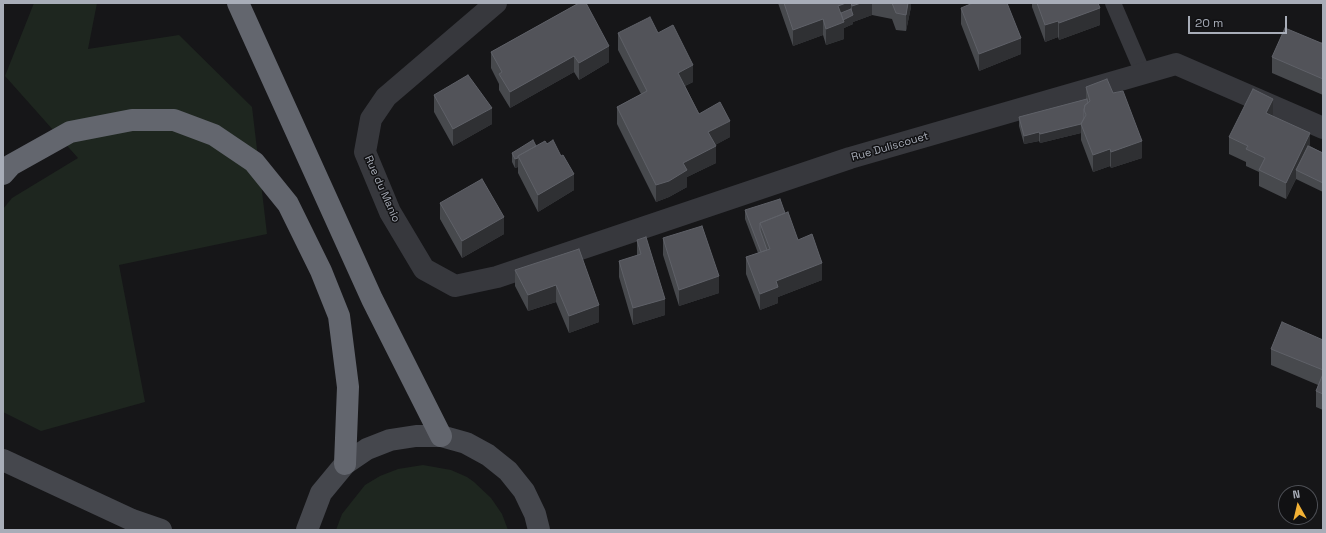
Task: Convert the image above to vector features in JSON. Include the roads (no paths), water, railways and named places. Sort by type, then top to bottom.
[{"type":"highway","points":[[238,3],[372,299],[441,436]]},
{"type":"highway","points":[[3,174],[11,165],[70,132],[132,120],[174,120],[214,135],[254,162],[288,204],[321,271],[339,316],[348,387],[345,464]]},
{"type":"main road","points":[[307,530],[321,493],[345,464],[366,449],[390,440],[416,436],[441,436],[466,443],[488,455],[508,471],[524,491],[535,514],[539,530]]},
{"type":"main road","points":[[3,460],[132,520],[161,530]]},
{"type":"street","name":"Rue du Manio","points":[[455,286],[424,269],[390,212],[365,152],[371,119],[386,97],[496,3]]},
{"type":"street","name":"Rue Duliscouet","points":[[455,286],[497,277],[850,158],[1176,64],[1323,128]]},
{"type":"lane","points":[[1113,3],[1143,73]]}]
